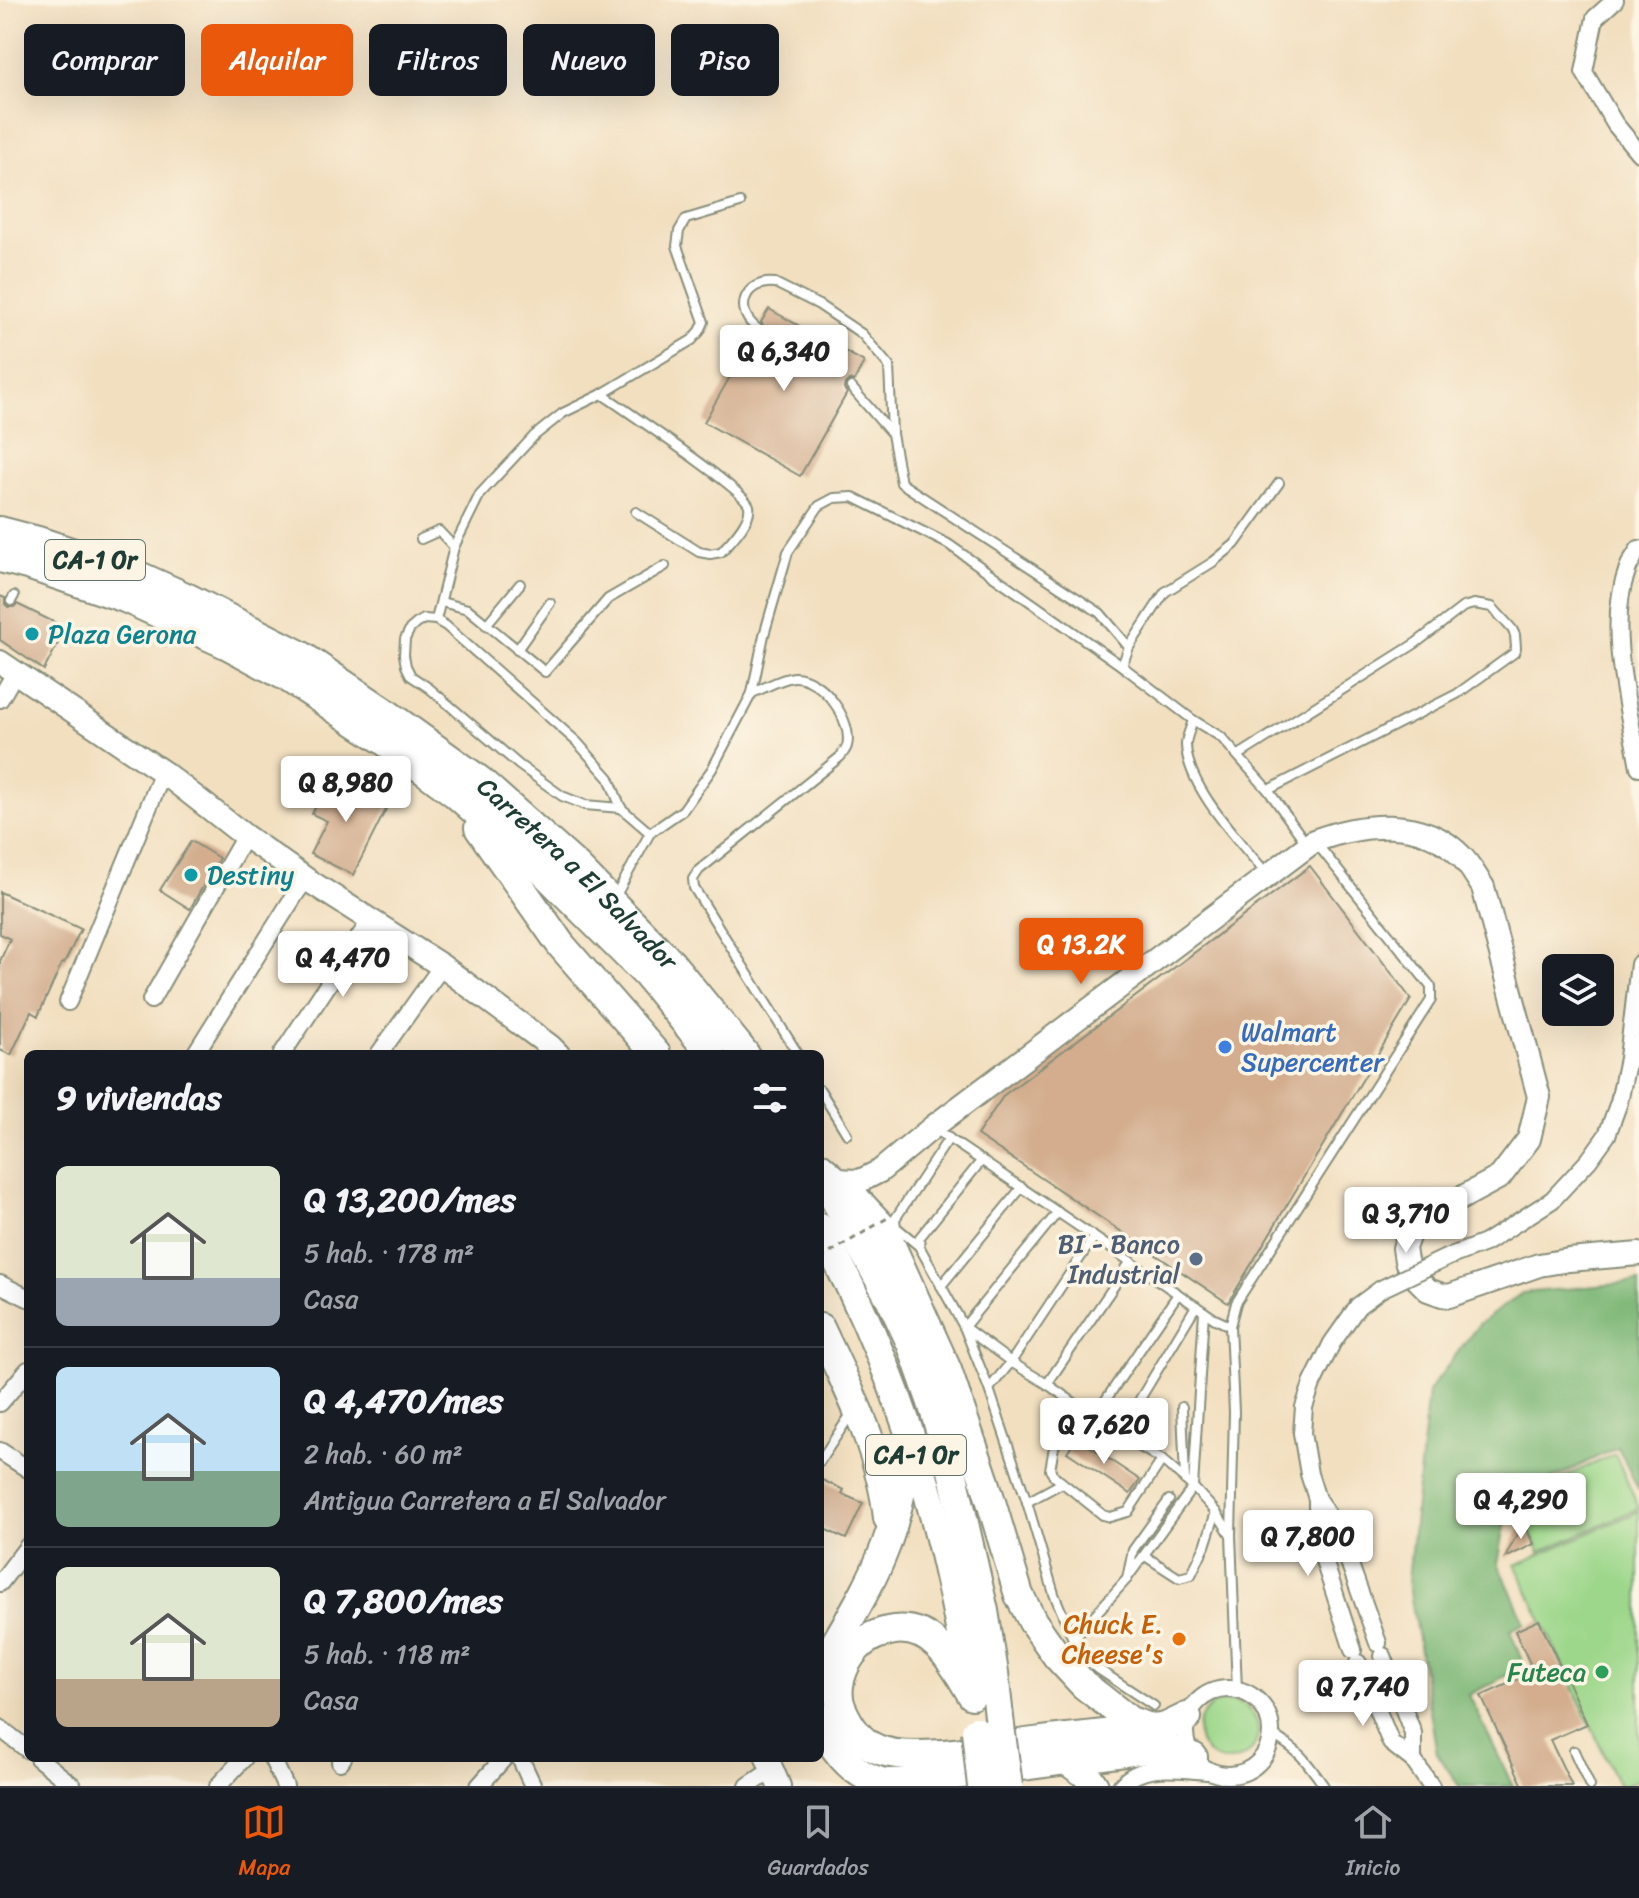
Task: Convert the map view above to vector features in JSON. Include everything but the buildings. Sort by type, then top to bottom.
[{"type":"highway","name":"Carretera a El Salvador","points":[[0,531],[128,571],[188,598],[302,656],[386,713],[479,780],[577,867],[671,963],[742,1050]]},
{"type":"highway","name":"Carretera a El Salvador","points":[[0,558],[125,598],[228,645],[287,677],[382,739],[456,794],[542,870],[646,974],[708,1050]]},
{"type":"highway","points":[[456,794],[561,945],[653,1050]]},
{"type":"highway","points":[[825,1174],[880,1216],[882,1227],[947,1370],[1019,1595],[1033,1622],[1057,1656],[1084,1685],[1130,1721],[1154,1718],[1166,1727],[1187,1717]]},
{"type":"highway","name":"CA-1 Or","points":[[825,1174],[911,1343],[951,1466],[984,1611],[988,1728],[982,1786]]},
{"type":"highway","name":"CA-1 Or","points":[[824,1235],[880,1352],[909,1433],[952,1582],[972,1695],[988,1728],[1008,1786]]},
{"type":"highway","points":[[824,1339],[835,1371],[856,1407],[879,1467],[888,1518],[887,1543]]},
{"type":"highway","points":[[824,1663],[887,1543],[900,1496],[909,1433]]},
{"type":"highway","points":[[984,1611],[1003,1539]]},
{"type":"highway","points":[[972,1695],[955,1666],[934,1640],[920,1632],[899,1629],[880,1632],[862,1643],[847,1659],[839,1682],[840,1705],[861,1738],[877,1749],[904,1755],[944,1753],[1154,1718]]},
{"type":"highway","points":[[824,1729],[839,1754],[855,1769],[882,1782],[1161,1747],[1178,1751],[1211,1772]]},
{"type":"highway","points":[[1066,1760],[1086,1774],[1094,1786]]},
{"type":"street","points":[[1615,0],[1595,18],[1584,72],[1615,124],[1639,153]]},
{"type":"street","points":[[1639,549],[1627,569],[1618,622],[1620,654],[1639,767]]},
{"type":"street","points":[[1,698],[8,668],[163,772],[306,879],[442,966],[554,1050]]},
{"type":"street","points":[[68,1002],[163,772]]},
{"type":"street","points":[[825,1174],[860,1181],[941,1132],[1310,843],[1337,832],[1392,826],[1425,833],[1450,846],[1463,858],[1483,887],[1539,1097],[1529,1139],[1500,1177],[1435,1212],[1409,1234],[1404,1248],[1412,1274],[1428,1290],[1449,1296],[1539,1265],[1639,1254]]},
{"type":"street","points":[[151,1000],[245,836]]},
{"type":"street","points":[[198,1050],[306,879]]},
{"type":"street","points":[[285,1050],[370,921]]},
{"type":"street","points":[[1413,1760],[1413,1733],[1338,1531],[1317,1499],[1309,1474],[1302,1433],[1304,1407],[1332,1343],[1358,1306],[1381,1289],[1485,1243],[1552,1200],[1589,1160],[1607,1135],[1619,1102],[1628,1058],[1639,964]]},
{"type":"street","points":[[385,1050],[442,966]]},
{"type":"street","points":[[880,1171],[873,1193],[880,1216]]},
{"type":"street","points":[[0,1284],[24,1296]]},
{"type":"street","points":[[0,1403],[24,1375]]},
{"type":"street","points":[[0,1451],[24,1466]]},
{"type":"street","points":[[1317,1499],[1317,1539],[1355,1656],[1391,1743],[1413,1760],[1429,1786]]},
{"type":"street","points":[[0,1583],[24,1554]]},
{"type":"street","points":[[1372,1696],[1395,1688]]},
{"type":"street","points":[[1121,1786],[1134,1774],[1176,1769],[1211,1772],[1241,1780],[1262,1759],[1271,1734],[1266,1711],[1249,1694],[1225,1689],[1213,1692],[1202,1698],[1187,1717],[1185,1738],[1211,1772]]},
{"type":"street","points":[[0,1728],[24,1747]]},
{"type":"street","points":[[43,1762],[73,1786]]},
{"type":"street","points":[[218,1786],[240,1762]]},
{"type":"street","points":[[274,1762],[285,1786]]},
{"type":"street","points":[[479,1786],[500,1762]]},
{"type":"street","points":[[522,1762],[533,1786]]},
{"type":"street","points":[[748,1786],[773,1771]]},
{"type":"lane","points":[[436,620],[454,547],[480,494],[534,436],[563,413],[680,348],[700,331],[704,322],[677,246],[679,231],[686,219],[740,203]]},
{"type":"lane","points":[[758,329],[746,317],[744,301],[754,287],[769,282],[819,305],[862,334],[889,366],[892,434],[901,483],[1100,613],[1129,647]]},
{"type":"lane","points":[[851,387],[892,434]]},
{"type":"lane","points":[[602,394],[710,471],[746,499],[749,506],[749,514],[738,532],[721,552],[710,554],[699,552],[636,512]]},
{"type":"lane","points":[[1122,666],[1129,647],[1165,592],[1213,562],[1235,544],[1279,483]]},
{"type":"lane","points":[[612,904],[650,833],[683,810],[705,780],[752,693],[764,635],[788,552],[819,506],[834,498],[853,497],[948,544],[1221,737],[1431,987],[1431,1000],[1236,1303],[1230,1326],[1234,1412],[1231,1535],[1237,1690]]},
{"type":"lane","points":[[421,539],[439,531],[454,547]]},
{"type":"lane","points":[[441,602],[468,609],[547,672],[608,599],[665,566]]},
{"type":"lane","points":[[486,625],[520,584]]},
{"type":"lane","points":[[517,650],[550,603]]},
{"type":"lane","points":[[1239,755],[1416,643],[1463,607],[1474,604],[1492,607],[1512,629],[1516,641],[1514,653],[1457,694],[1268,790]]},
{"type":"lane","points":[[621,808],[585,805],[562,796],[519,765],[411,676],[404,655],[405,639],[410,629],[424,619],[436,620],[446,626],[577,742],[609,778],[621,808],[650,833]]},
{"type":"lane","points":[[752,693],[789,678],[816,683],[835,704],[848,740],[840,757],[699,870],[693,879],[694,888],[795,1050]]},
{"type":"lane","points":[[1193,720],[1186,744],[1192,772],[1210,804],[1267,875]]},
{"type":"lane","points":[[824,1097],[847,1134]]},
{"type":"lane","points":[[1154,1718],[1092,1665],[1073,1639],[1054,1594],[989,1389],[964,1327],[919,1246],[896,1227],[895,1219],[941,1132],[1200,1309],[1230,1326]]},
{"type":"lane","points":[[919,1246],[920,1237],[982,1160]]},
{"type":"lane","points":[[941,1286],[1022,1187]]},
{"type":"lane","points":[[964,1327],[1058,1212]]},
{"type":"lane","points":[[989,1389],[1011,1362],[1094,1237]]},
{"type":"lane","points":[[1047,1384],[1131,1261]]},
{"type":"lane","points":[[1094,1417],[1178,1294]]},
{"type":"lane","points":[[1119,1434],[1200,1309]]},
{"type":"lane","points":[[1073,1639],[1145,1556],[1193,1487],[1200,1309]]},
{"type":"lane","points":[[964,1327],[1011,1362],[1162,1460],[1216,1512],[1231,1535]]},
{"type":"lane","points":[[824,1455],[856,1407]]},
{"type":"lane","points":[[1079,1407],[1054,1447],[1050,1470],[1103,1515],[1110,1517],[1128,1512],[1162,1460]]},
{"type":"lane","points":[[1182,1407],[1185,1480]]},
{"type":"lane","points":[[1027,1502],[1062,1483]]},
{"type":"lane","points":[[1126,1580],[1133,1550],[1169,1500]]},
{"type":"lane","points":[[1145,1556],[1179,1578],[1191,1575],[1216,1512]]},
{"type":"lane","points":[[1271,1734],[1304,1757],[1324,1786]]},
{"type":"lane","points":[[1574,1751],[1590,1786]]},
{"type":"path","points":[[824,1256],[880,1216]]},
{"type":"green space","points":[[1639,1282],[1639,1491],[1618,1447],[1510,1499],[1498,1563],[1525,1623],[1510,1630],[1524,1666],[1469,1695],[1513,1786],[1459,1786],[1437,1753],[1408,1580],[1428,1392],[1479,1324],[1522,1293]]},
{"type":"green space","points":[[1615,1454],[1639,1508],[1540,1552],[1515,1499]]},
{"type":"green space","name":"Futeca","points":[[1639,1511],[1639,1779],[1619,1786],[1516,1565]]},
{"type":"green space","points":[[1228,1701],[1240,1703],[1249,1710],[1256,1719],[1256,1743],[1249,1752],[1240,1759],[1228,1761],[1216,1759],[1207,1752],[1200,1743],[1198,1731],[1200,1719],[1207,1710],[1216,1703]]},
{"type":"place","name":"Plaza Gerona","points":[[32,634]]},
{"type":"place","name":"Destiny","points":[[191,875]]},
{"type":"place","name":"Walmart Supercenter","points":[[1225,1047]]},
{"type":"place","name":"BI - Banco Industrial","points":[[1196,1259]]},
{"type":"place","name":"Chuck E. Cheese's","points":[[1179,1639]]},
{"type":"place","name":"Futeca","points":[[1602,1672]]}]
